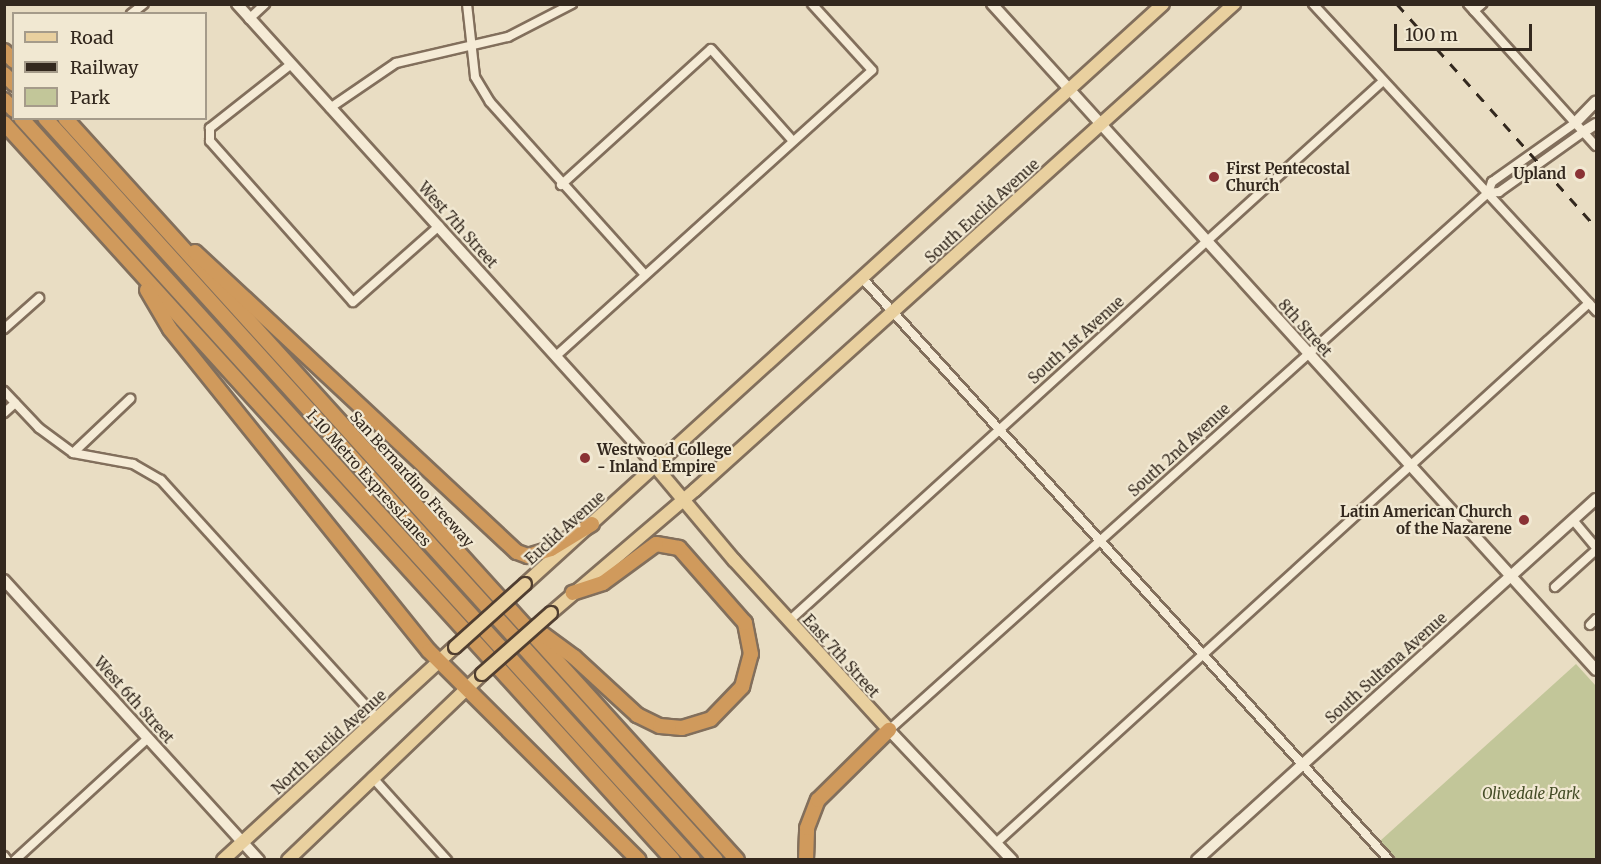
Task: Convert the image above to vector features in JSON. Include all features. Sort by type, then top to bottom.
[{"type":"highway","name":"I-10 Metro ExpressLanes","points":[[23,120],[693,860]]},
{"type":"highway","name":"I-10 Metro ExpressLanes","points":[[47,120],[716,860]]},
{"type":"highway","name":"San Bernardino Freeway","points":[[67,120],[737,860]]},
{"type":"highway","points":[[4,123],[673,860]]},
{"type":"highway","points":[[144,207],[250,301],[517,552],[528,555],[543,552],[592,524]]},
{"type":"highway","points":[[135,267],[170,329],[439,662],[639,860]]},
{"type":"highway","points":[[511,612],[574,657],[637,715],[660,726],[682,728],[711,718],[742,687],[751,654],[745,623],[712,581],[679,548],[656,544],[603,583],[573,594]]},
{"type":"highway","points":[[806,860],[807,828],[818,800],[889,730]]},
{"type":"main road","name":"South Euclid Avenue","points":[[722,407],[1163,4]]},
{"type":"main road","name":"South Euclid Avenue","points":[[683,500],[1234,4]]},
{"type":"main road","name":"Euclid Avenue","points":[[454,647],[722,407]]},
{"type":"main road","name":"East 7th Street","points":[[655,466],[789,621],[889,730]]},
{"type":"main road","points":[[288,860],[465,688],[683,500]]},
{"type":"main road","name":"North Euclid Avenue","points":[[223,860],[454,647]]},
{"type":"street","name":"West 7th Street","points":[[237,4],[655,466]]},
{"type":"street","points":[[249,19],[265,4]]},
{"type":"street","points":[[467,4],[475,77],[490,102],[561,185],[645,275]]},
{"type":"street","points":[[330,108],[396,63],[508,37],[572,4]]},
{"type":"street","points":[[556,356],[872,70],[812,4]]},
{"type":"street","name":"8th Street","points":[[992,4],[1596,670]]},
{"type":"street","points":[[1313,4],[1478,187],[1488,193],[1596,311]]},
{"type":"street","points":[[1468,4],[1596,146]]},
{"type":"street","points":[[1474,11],[1482,4]]},
{"type":"street","points":[[561,185],[711,49],[793,141]]},
{"type":"street","points":[[290,65],[210,128],[210,141],[353,302],[438,226]]},
{"type":"street","name":"South 1st Avenue","points":[[789,621],[1383,81]]},
{"type":"street","points":[[1575,123],[1596,101]]},
{"type":"street","name":"South 2nd Avenue","points":[[889,730],[1307,352],[1488,193],[1492,182],[1575,123]]},
{"type":"street","points":[[1583,132],[1596,124]]},
{"type":"street","name":"South 2nd Avenue","points":[[1488,193],[1499,192],[1583,132]]},
{"type":"street","points":[[863,279],[1389,860]]},
{"type":"street","points":[[4,329],[39,298]]},
{"type":"street","points":[[996,843],[1589,303]]},
{"type":"street","points":[[4,391],[54,442],[73,453],[133,464],[161,480],[377,718]]},
{"type":"street","points":[[73,453],[130,399]]},
{"type":"street","points":[[4,412],[15,403]]},
{"type":"street","name":"South Sultana Avenue","points":[[1200,858],[1596,499]]},
{"type":"street","points":[[1555,587],[1596,548],[1573,520]]},
{"type":"street","name":"West 6th Street","points":[[4,580],[259,860]]},
{"type":"street","points":[[1590,625],[1596,619]]},
{"type":"street","name":"East 7th Street","points":[[889,730],[1012,860]]},
{"type":"street","points":[[15,860],[148,738]]},
{"type":"street","points":[[372,777],[447,860]]},
{"type":"green space","name":"Olivedale Park","points":[[1576,664],[1596,686],[1596,859],[1397,859],[1380,841]]},
{"type":"railway","points":[[1397,4],[1596,227]]},
{"type":"place","name":"Upland","points":[[1580,174]]},
{"type":"place","name":"First Pentecostal Church","points":[[1214,177]]},
{"type":"place","name":"Westwood College - Inland Empire","points":[[585,458]]},
{"type":"place","name":"Latin American Church of the Nazarene","points":[[1524,520]]}]
